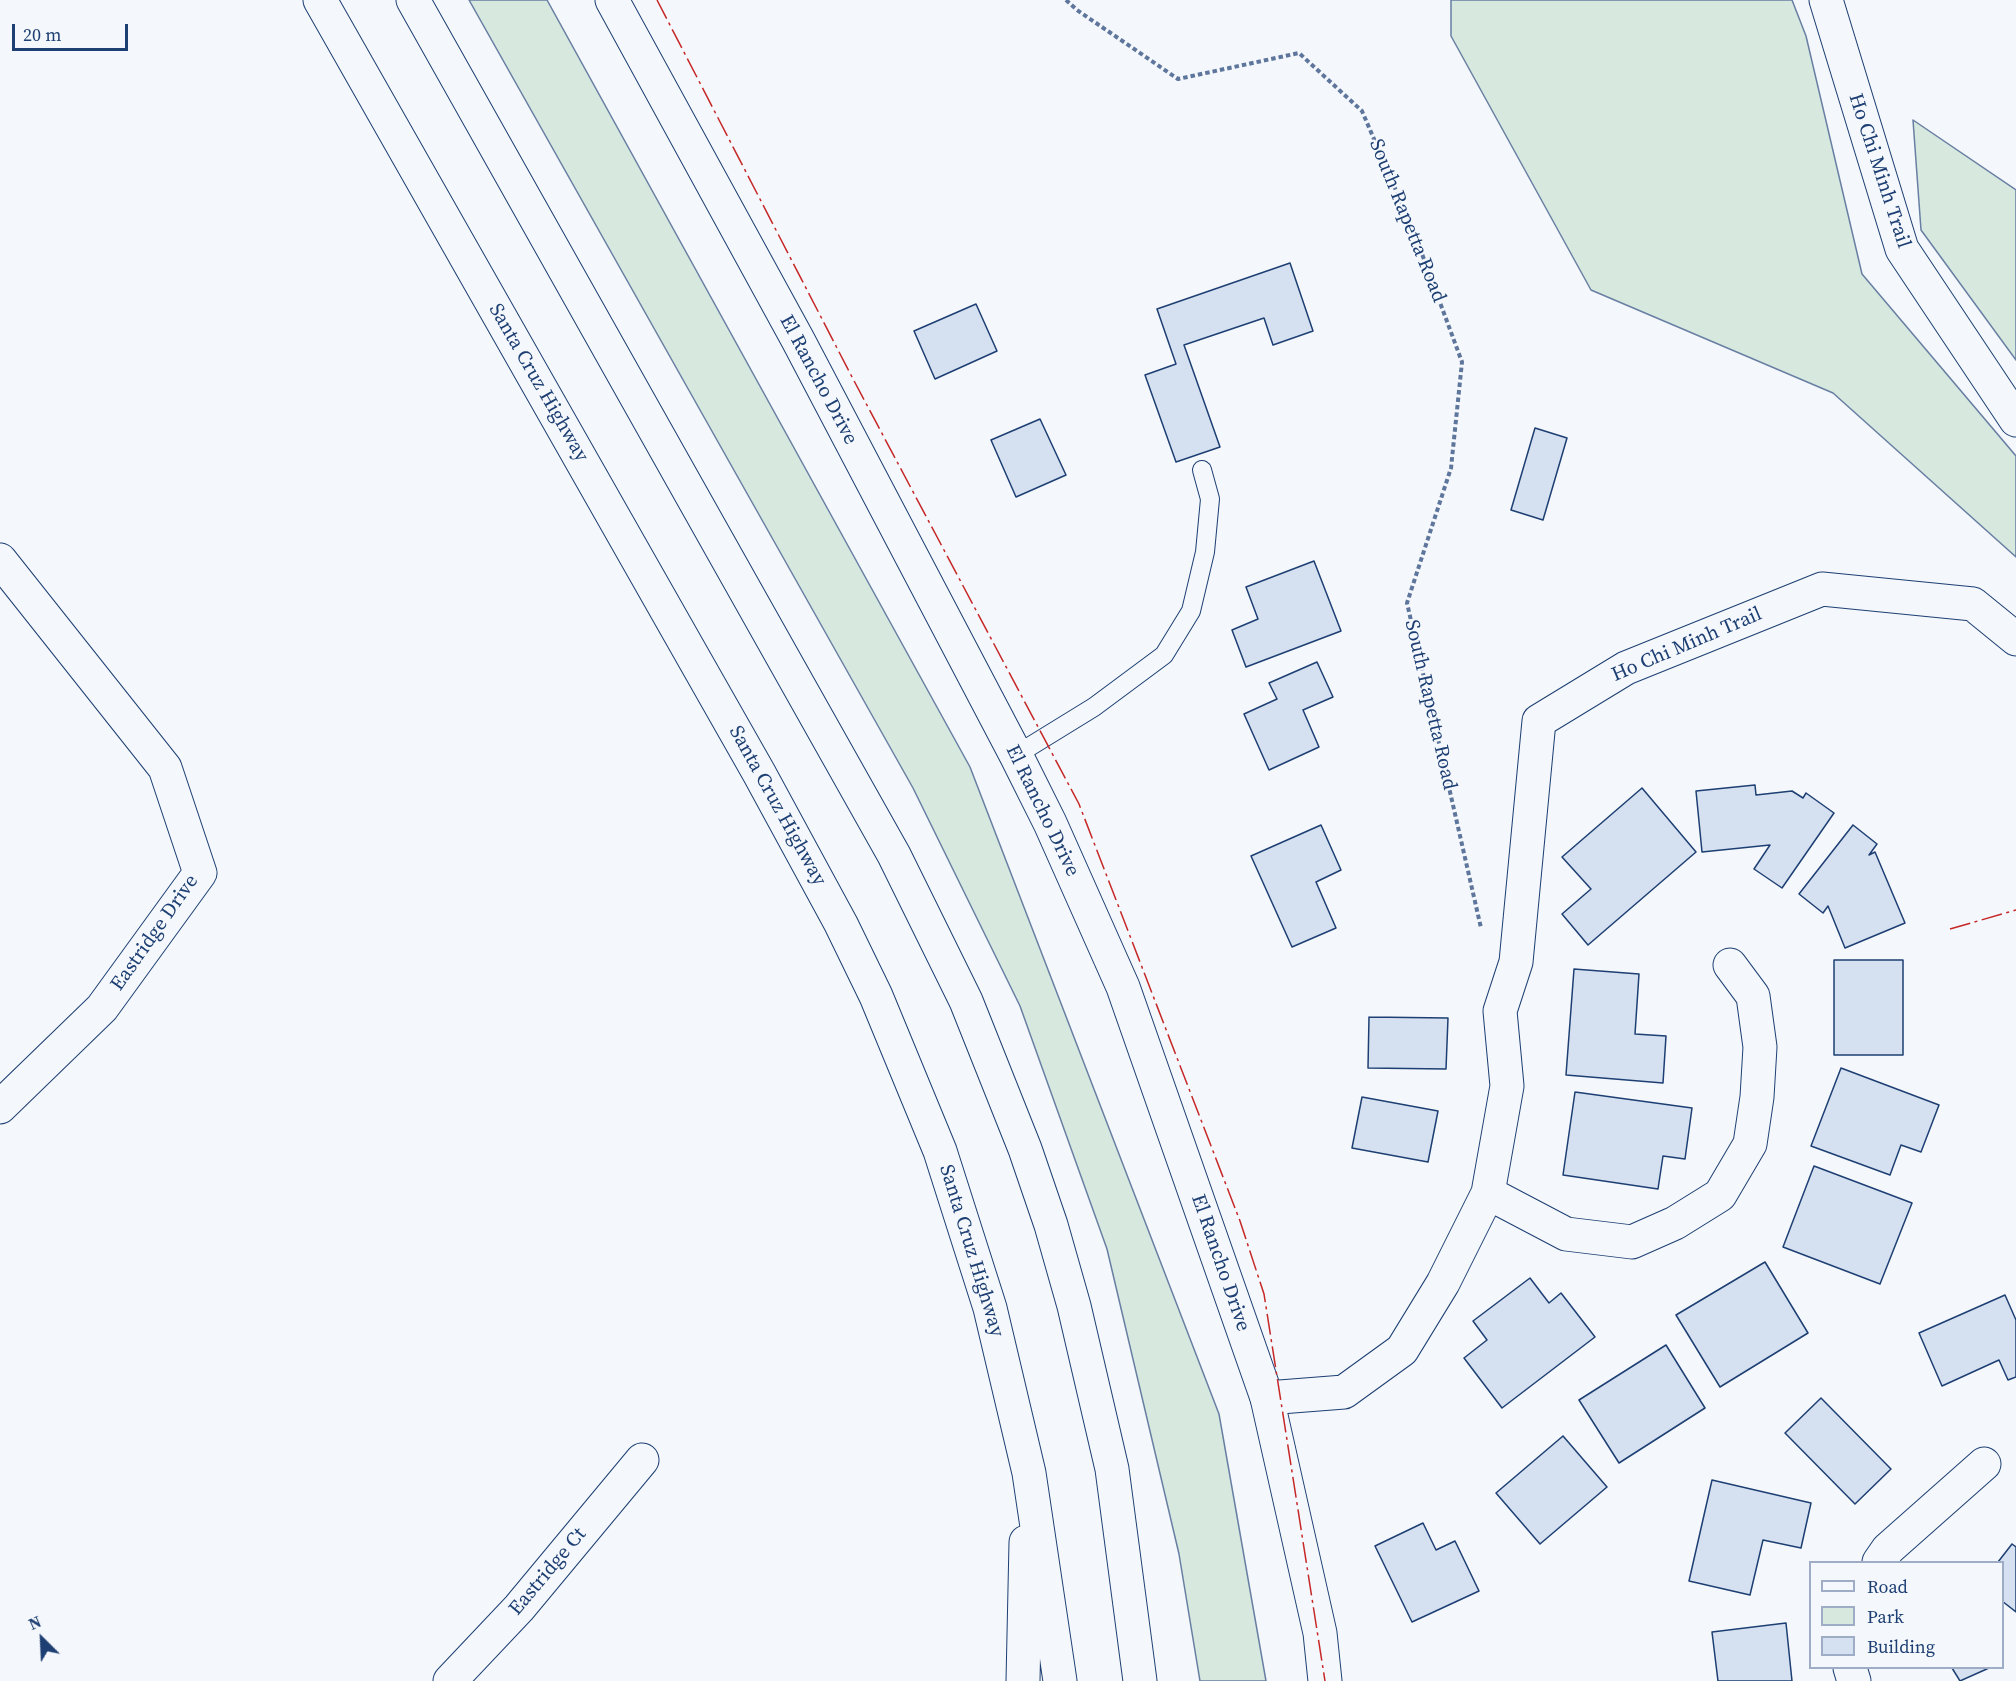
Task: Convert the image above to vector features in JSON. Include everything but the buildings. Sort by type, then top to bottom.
[{"type":"main road","name":"Santa Cruz Highway","points":[[320,0],[764,782],[841,924],[908,1070],[968,1231],[998,1340],[1029,1473],[1060,1681]]},
{"type":"main road","points":[[413,0],[894,855],[966,1001],[1025,1149],[1074,1306],[1112,1469],[1140,1681]]},
{"type":"main road","name":"El Rancho Drive","points":[[612,0],[798,340],[1016,755],[1050,823],[1123,987],[1267,1398],[1320,1633],[1325,1681]]},
{"type":"main road","name":"Ho Chi Minh Trail","points":[[1826,0],[1902,249],[2016,420]]},
{"type":"main road","name":"Eastridge Drive","points":[[0,560],[165,768],[200,873],[102,1008],[0,1107]]},
{"type":"main road","name":"Ho Chi Minh Trail","points":[[1488,1194],[1507,1086],[1500,1011],[1516,962],[1539,721],[1626,668],[1822,589],[1973,604],[2016,639]]},
{"type":"main road","points":[[1267,1398],[1344,1392],[1402,1350],[1443,1283],[1488,1194],[1566,1234],[1632,1242],[1675,1223],[1720,1195],[1750,1144],[1757,1097],[1760,1047],[1753,996],[1730,965]]},
{"type":"main road","name":"Eastridge Ct","points":[[450,1681],[519,1608],[642,1460]]},
{"type":"main road","points":[[1880,1561],[1888,1549],[1984,1464]]},
{"type":"main road","points":[[1023,1681],[1029,1473]]},
{"type":"lane","points":[[1016,755],[1094,707],[1164,655],[1191,611],[1205,552],[1210,499],[1203,470]]},
{"type":"path","name":"South Rapetta Road","points":[[1066,0],[1077,10],[1178,79],[1299,53],[1362,111],[1415,235],[1462,362],[1451,468],[1407,603],[1481,929]]},
{"type":"green space","points":[[469,0],[547,0],[970,767],[1219,1414],[1266,1681],[1200,1681],[1179,1554],[1107,1249],[1020,1006],[913,788]]},
{"type":"green space","points":[[1451,0],[1792,0],[1806,36],[1862,274],[2016,456],[2016,557],[1833,393],[1591,290],[1451,36]]},
{"type":"green space","points":[[1913,120],[2016,190],[2016,360],[1921,230]]},
{"type":"power","points":[[657,0],[852,377],[1079,804],[1240,1221],[1264,1294],[1325,1681]]},
{"type":"power","points":[[1950,929],[2016,910]]}]
